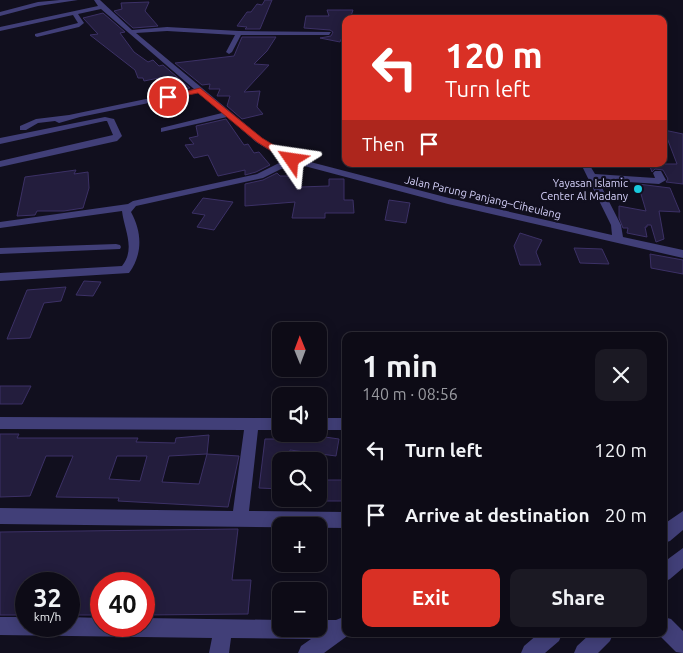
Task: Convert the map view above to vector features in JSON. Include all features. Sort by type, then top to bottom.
[{"type":"street","points":[[0,14],[38,4],[75,0]]},
{"type":"street","points":[[0,28],[75,13],[100,4]]},
{"type":"street","name":"Jalan Parung Panjang–Ciheulang","points":[[100,4],[259,140],[292,160],[448,201],[683,254]]},
{"type":"street","points":[[37,34],[77,26],[81,23],[75,13]]},
{"type":"street","points":[[0,34],[52,21],[58,16]]},
{"type":"street","points":[[131,32],[167,29],[239,33],[329,33]]},
{"type":"street","points":[[229,52],[239,33]]},
{"type":"street","points":[[0,132],[49,124],[78,115],[200,90]]},
{"type":"street","points":[[164,130],[228,114]]},
{"type":"street","points":[[0,141],[105,119],[110,119],[118,136],[114,139],[0,164]]},
{"type":"street","points":[[0,226],[128,208],[133,204],[260,176],[292,160]]},
{"type":"street","points":[[587,167],[616,225],[618,239]]},
{"type":"street","points":[[592,177],[659,181],[661,180],[658,174]]},
{"type":"street","points":[[0,277],[125,270],[132,261],[134,244],[131,220],[126,212],[128,208]]},
{"type":"street","points":[[0,251],[116,247]]},
{"type":"street","points":[[0,423],[272,424]]},
{"type":"street","points":[[240,518],[252,423]]},
{"type":"street","points":[[327,424],[342,424]]},
{"type":"street","points":[[0,516],[342,520]]},
{"type":"street","points":[[667,532],[683,519]]},
{"type":"street","points":[[667,571],[683,557]]},
{"type":"street","points":[[0,626],[342,627]]},
{"type":"street","points":[[219,653],[223,628]]},
{"type":"street","points":[[308,653],[342,628]]},
{"type":"street","points":[[667,629],[683,645]]},
{"type":"street","points":[[531,653],[549,637]]},
{"type":"street","points":[[584,653],[600,637]]},
{"type":"building","points":[[265,0],[272,0],[260,29],[245,29],[247,27],[237,26],[247,12],[251,12],[257,4],[262,5]]},
{"type":"building","points":[[149,2],[145,11],[158,26],[133,28],[114,11],[122,9],[121,3]]},
{"type":"building","points":[[327,10],[353,10],[351,15],[342,15],[342,37],[340,42],[320,38],[331,36],[333,32],[330,30],[304,28],[306,16],[329,16]]},
{"type":"building","points":[[103,13],[125,32],[120,33],[134,52],[148,62],[153,60],[159,66],[163,65],[190,88],[167,92],[159,78],[144,81],[143,78],[138,78],[135,70],[90,35],[98,34],[83,18]]},
{"type":"building","points":[[242,37],[276,37],[267,51],[254,64],[269,65],[244,92],[260,91],[257,107],[263,114],[242,119],[227,106],[230,96],[217,96],[220,89],[209,89],[210,84],[202,85],[175,63],[234,56]]},
{"type":"building","points":[[226,119],[244,145],[248,144],[254,153],[259,152],[270,165],[245,175],[245,170],[218,176],[208,155],[194,158],[185,145],[194,144],[189,138],[198,136],[196,126]]},
{"type":"building","points":[[667,131],[683,134],[683,184],[666,182],[668,179],[663,170],[655,169],[652,172],[650,167],[667,167],[667,164],[677,164],[667,138]]},
{"type":"building","points":[[76,170],[74,174],[88,172],[89,188],[83,208],[64,211],[37,211],[35,215],[17,216],[25,177]]},
{"type":"building","points":[[277,173],[280,176],[301,176],[300,187],[329,186],[329,179],[344,179],[344,200],[353,200],[354,213],[325,213],[325,218],[292,218],[295,202],[245,206],[245,184],[263,180]]},
{"type":"building","points":[[638,184],[670,188],[680,212],[659,211],[664,239],[656,242],[651,225],[645,227],[647,237],[627,233],[628,228],[623,228],[619,218],[619,206],[646,211]]},
{"type":"building","points":[[203,198],[233,202],[214,230],[197,227],[205,215],[192,213]]},
{"type":"building","points":[[389,200],[410,203],[406,223],[385,220]]},
{"type":"building","points":[[520,233],[542,240],[536,252],[541,265],[520,265],[514,246]]},
{"type":"building","points":[[574,248],[602,249],[609,264],[580,263]]},
{"type":"building","points":[[650,254],[683,260],[683,274],[651,268]]},
{"type":"building","points":[[84,281],[101,282],[93,296],[76,295]]},
{"type":"building","points":[[66,287],[61,301],[44,303],[30,338],[7,339],[27,290]]},
{"type":"building","points":[[0,386],[31,386],[22,404],[0,404]]},
{"type":"building","points":[[0,434],[19,434],[17,438],[138,438],[136,442],[175,443],[176,438],[209,435],[207,454],[239,456],[228,507],[118,501],[119,498],[56,497],[73,456],[46,456],[30,496],[0,497]],"holes":[[[207,454],[199,484],[162,482],[169,456]],[[117,456],[147,456],[140,481],[109,479]]]},
{"type":"building","points":[[327,437],[339,439],[336,456],[327,455],[327,452],[290,450],[290,452],[272,452],[272,489],[259,488],[265,439],[272,439],[272,442],[327,442]]},
{"type":"building","points":[[327,480],[342,480],[342,501],[327,501]]},
{"type":"building","points":[[238,529],[232,580],[251,580],[248,614],[155,615],[155,572],[90,572],[90,615],[80,615],[80,572],[15,572],[15,615],[0,615],[0,532]]},
{"type":"place","name":"Yayasan Islamic Center Al Madany","points":[[638,189]]},
{"type":"route","points":[[168,97],[200,90],[259,140],[292,160]]}]
